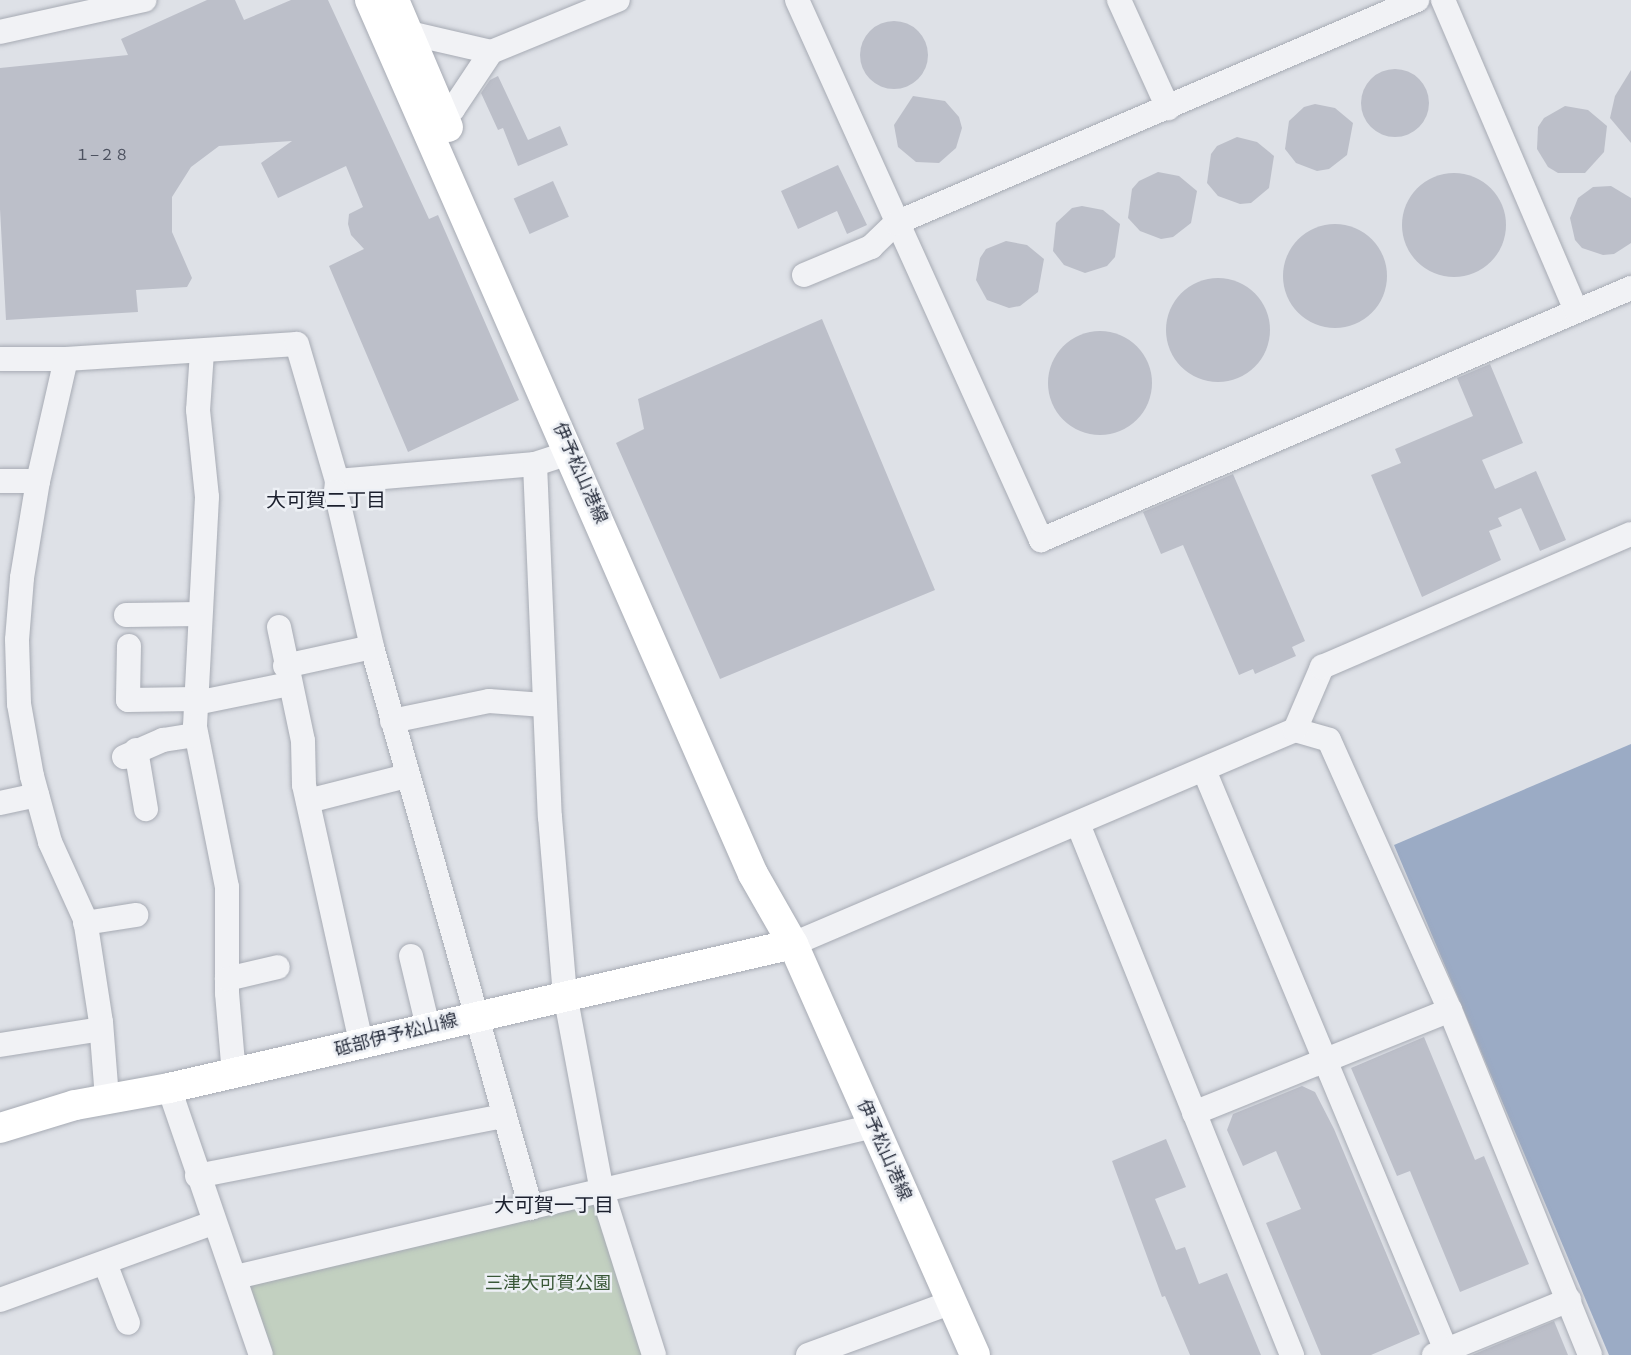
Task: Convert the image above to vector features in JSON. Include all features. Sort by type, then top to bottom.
[{"type":"main road","name":"伊予松山港線","points":[[369,0],[571,452],[753,874],[793,944],[975,1355]]},
{"type":"main road","name":"伊予松山港線","points":[[394,0],[772,867],[793,944]]},
{"type":"main road","name":"砥部伊予松山線","points":[[0,1128],[48,1112],[168,1089],[565,994],[793,944]]},
{"type":"street","points":[[0,32],[144,0]]},
{"type":"street","points":[[443,116],[453,109],[491,52],[618,0]]},
{"type":"street","points":[[797,0],[1041,540],[1631,288]]},
{"type":"street","points":[[1119,0],[1168,108]]},
{"type":"street","points":[[804,275],[871,247],[896,223],[1417,0]]},
{"type":"street","points":[[1443,0],[1576,312]]},
{"type":"street","points":[[409,33],[491,52]]},
{"type":"street","points":[[0,359],[66,359],[297,344],[337,481],[336,492],[372,647],[392,721],[473,1016],[531,1208]]},
{"type":"street","points":[[201,352],[198,410],[207,497],[196,735],[227,887],[227,979],[234,1074]]},
{"type":"street","points":[[66,359],[38,481],[10,709],[50,842],[79,902],[85,923],[101,1029],[107,1099]]},
{"type":"street","points":[[337,481],[536,464],[571,452]]},
{"type":"street","points":[[536,464],[544,705],[565,994],[602,1191],[654,1355]]},
{"type":"street","points":[[0,481],[38,481]]},
{"type":"street","points":[[1295,730],[1322,667],[1631,534]]},
{"type":"street","points":[[126,615],[200,614]]},
{"type":"street","points":[[279,627],[287,675],[303,741],[308,801],[361,1043]]},
{"type":"street","points":[[129,646],[128,700],[196,701],[287,675],[372,647]]},
{"type":"street","points":[[392,721],[489,701],[544,705]]},
{"type":"street","points":[[793,944],[1295,730],[1329,740],[1450,1010],[1590,1355]]},
{"type":"street","points":[[146,809],[130,754],[163,740],[196,735]]},
{"type":"street","points":[[1204,770],[1443,1353],[1569,1300]]},
{"type":"street","points":[[308,801],[407,776]]},
{"type":"street","points":[[0,803],[37,795]]},
{"type":"street","points":[[1078,824],[1292,1355]]},
{"type":"street","points":[[85,923],[136,915]]},
{"type":"street","points":[[411,956],[428,1027]]},
{"type":"street","points":[[227,979],[278,967]]},
{"type":"street","points":[[1194,1113],[1450,1010]]},
{"type":"street","points":[[0,1045],[101,1029]]},
{"type":"street","points":[[168,1089],[213,1223],[236,1277],[261,1355]]},
{"type":"street","points":[[197,1176],[503,1116]]},
{"type":"street","points":[[236,1277],[874,1126]]},
{"type":"street","points":[[0,1300],[213,1223]]},
{"type":"street","points":[[105,1263],[128,1323]]},
{"type":"street","points":[[808,1355],[952,1302]]},
{"type":"green space","name":"三津大可賀公園","points":[[598,1196],[649,1355],[269,1355],[243,1280]]},
{"type":"water","points":[[1631,744],[1631,1355],[1609,1355],[1394,845]]},
{"type":"building","points":[[207,0],[235,0],[244,20],[291,0],[328,0],[429,219],[438,215],[519,400],[408,452],[329,266],[364,249],[351,235],[348,224],[349,214],[363,207],[346,166],[278,198],[261,163],[292,141],[219,146],[191,167],[172,197],[172,232],[192,278],[187,287],[136,290],[138,312],[6,320],[0,209],[0,68],[128,55],[121,39]]},
{"type":"building","points":[[894,21],[907,24],[918,31],[925,42],[928,55],[925,68],[918,79],[907,86],[894,89],[881,86],[870,79],[863,68],[860,55],[863,42],[870,31],[881,24]]},
{"type":"building","points":[[1395,69],[1408,72],[1419,79],[1426,90],[1429,103],[1426,116],[1419,127],[1408,134],[1395,137],[1382,134],[1371,127],[1364,116],[1361,103],[1364,90],[1371,79],[1382,72]]},
{"type":"building","points":[[1631,70],[1631,143],[1610,118],[1615,96]]},
{"type":"building","points":[[498,76],[528,140],[560,126],[568,145],[518,166],[503,128],[498,130],[481,93],[490,80]]},
{"type":"building","points":[[913,96],[945,101],[959,117],[962,128],[956,148],[939,163],[916,162],[898,147],[894,125]]},
{"type":"building","points":[[1315,104],[1335,108],[1353,123],[1347,155],[1329,169],[1317,171],[1296,163],[1285,149],[1289,121],[1304,107]]},
{"type":"building","points":[[1565,106],[1588,110],[1607,126],[1604,152],[1585,173],[1558,173],[1548,167],[1537,149],[1538,127],[1544,118]]},
{"type":"building","points":[[1237,137],[1257,142],[1274,156],[1269,188],[1251,203],[1240,204],[1218,196],[1207,183],[1211,154],[1217,146]]},
{"type":"building","points":[[838,165],[867,225],[847,234],[837,211],[798,229],[781,191]]},
{"type":"building","points":[[1158,172],[1179,176],[1197,191],[1191,223],[1173,237],[1161,239],[1140,231],[1128,218],[1132,189],[1139,181]]},
{"type":"building","points":[[1454,173],[1474,177],[1483,182],[1497,196],[1502,205],[1506,225],[1502,245],[1497,254],[1483,268],[1474,273],[1454,277],[1434,273],[1425,268],[1411,254],[1406,245],[1402,225],[1406,205],[1411,196],[1425,182],[1434,177]]},
{"type":"building","points":[[553,181],[569,217],[530,234],[514,198]]},
{"type":"building","points":[[1611,186],[1631,198],[1631,243],[1614,254],[1603,255],[1582,248],[1575,240],[1570,218],[1578,198],[1593,187]]},
{"type":"building","points":[[1082,206],[1103,210],[1120,224],[1115,257],[1107,266],[1085,273],[1064,265],[1053,251],[1056,223],[1072,208]]},
{"type":"building","points":[[1335,224],[1355,228],[1364,233],[1378,247],[1383,256],[1387,276],[1383,296],[1378,305],[1364,319],[1355,324],[1335,328],[1315,324],[1306,319],[1292,305],[1287,296],[1283,276],[1287,256],[1292,247],[1306,233],[1315,228]]},
{"type":"building","points":[[1006,241],[1027,245],[1044,259],[1038,292],[1020,306],[1009,308],[987,300],[976,280],[980,258],[986,249]]},
{"type":"building","points":[[1218,278],[1238,282],[1247,287],[1261,301],[1266,310],[1270,330],[1266,350],[1261,359],[1247,373],[1238,378],[1218,382],[1198,378],[1189,373],[1175,359],[1170,350],[1166,330],[1170,310],[1175,301],[1189,287],[1198,282]]},
{"type":"building","points":[[822,319],[935,590],[720,679],[616,443],[644,429],[638,399]]},
{"type":"building","points":[[1100,331],[1120,335],[1129,340],[1143,354],[1148,363],[1152,383],[1148,403],[1143,412],[1129,426],[1120,431],[1100,435],[1080,431],[1071,426],[1057,412],[1052,403],[1048,383],[1052,363],[1057,354],[1071,340],[1080,335]]},
{"type":"building","points":[[1490,364],[1523,443],[1482,460],[1495,489],[1536,471],[1566,540],[1540,551],[1521,508],[1498,518],[1502,526],[1489,531],[1501,560],[1422,597],[1371,475],[1401,463],[1395,449],[1473,416],[1457,378]]},
{"type":"building","points":[[1233,474],[1305,641],[1292,647],[1296,656],[1255,674],[1253,669],[1239,675],[1183,545],[1161,554],[1143,512]]},
{"type":"building","points":[[1424,1037],[1475,1160],[1484,1156],[1529,1264],[1460,1292],[1410,1171],[1397,1176],[1351,1068]]},
{"type":"building","points":[[1302,1086],[1315,1092],[1334,1129],[1420,1334],[1371,1355],[1321,1355],[1266,1223],[1301,1209],[1276,1151],[1243,1166],[1227,1130],[1233,1114]]},
{"type":"building","points":[[1166,1139],[1186,1187],[1155,1199],[1176,1250],[1185,1247],[1199,1284],[1227,1273],[1261,1355],[1190,1355],[1165,1296],[1162,1297],[1112,1161]]},
{"type":"building","points":[[1554,1321],[1568,1355],[1472,1355]]},
{"type":"district","name":"大可賀二丁目","points":[[326,500]]},
{"type":"district","name":"大可賀一丁目","points":[[554,1205]]}]
